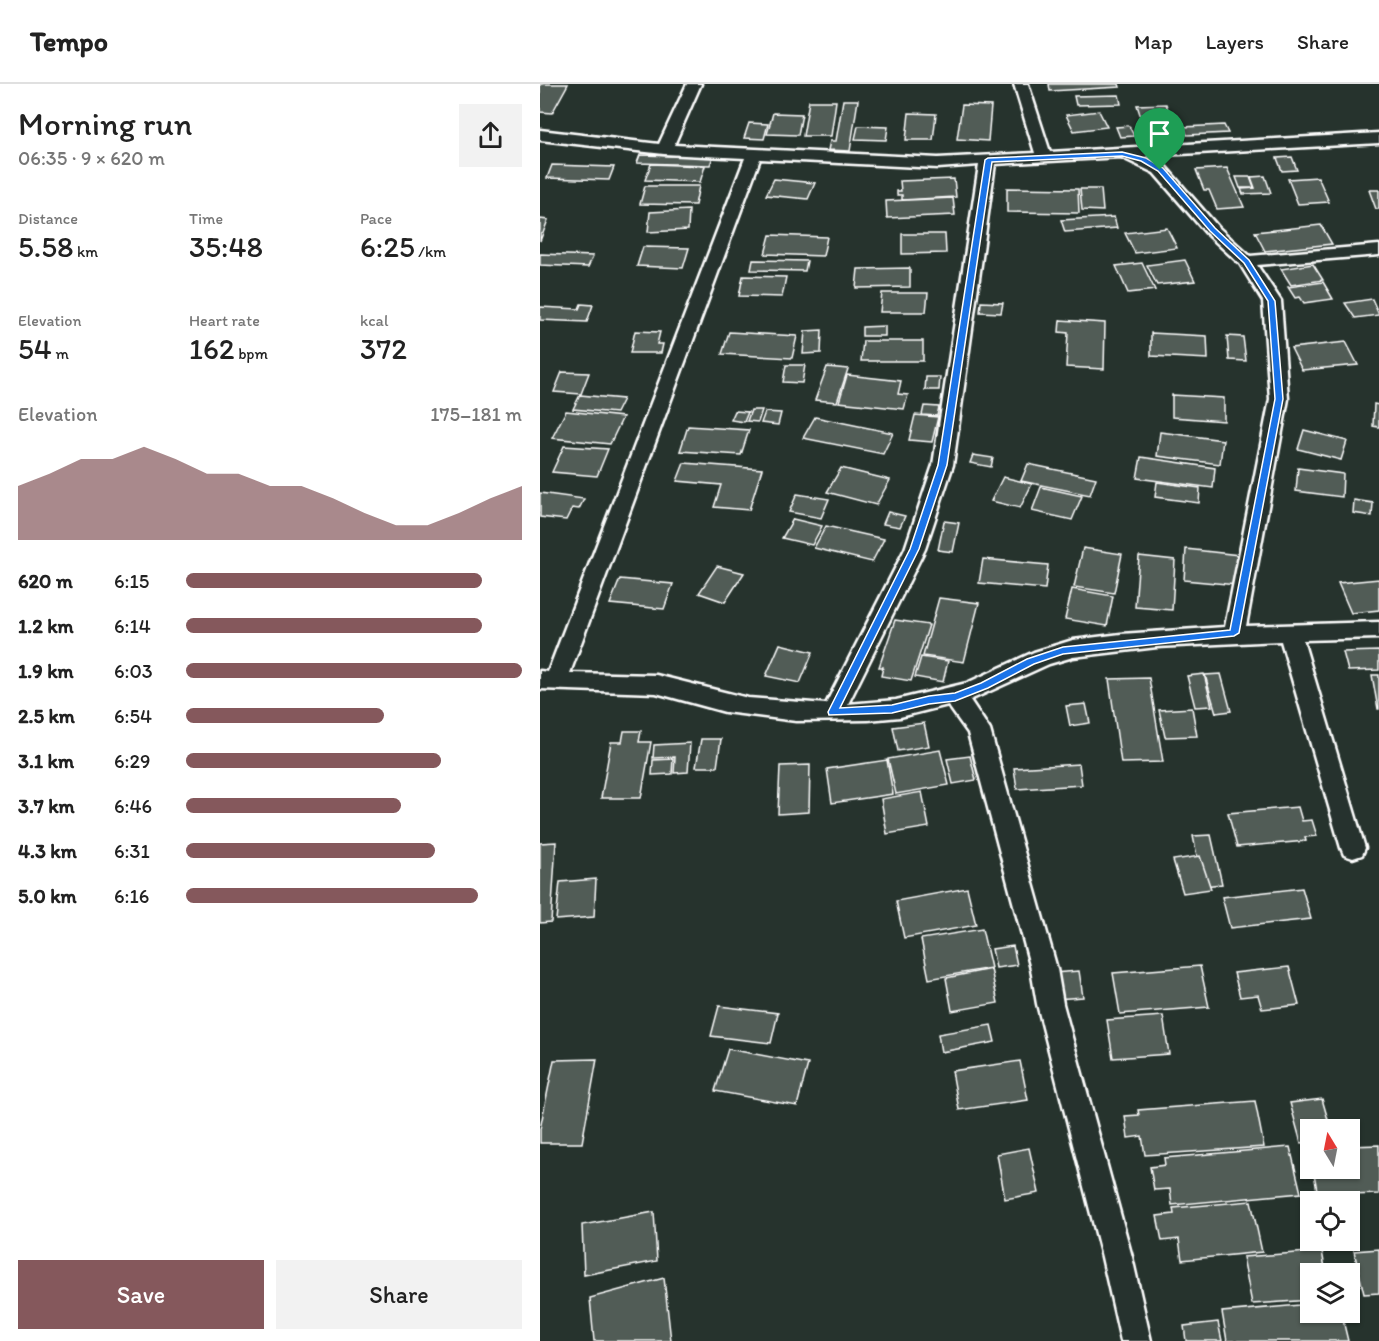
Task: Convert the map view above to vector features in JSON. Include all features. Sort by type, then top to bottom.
[{"type":"street","points":[[664,149],[694,84]]},
{"type":"street","points":[[1021,84],[1044,157]]},
{"type":"street","points":[[540,135],[664,149],[890,162],[1122,154],[1379,138]]},
{"type":"street","points":[[1122,154],[1143,160],[1160,170],[1212,230],[1246,261],[1272,301],[1279,399],[1234,633]]},
{"type":"street","points":[[754,155],[548,681],[639,683],[671,687],[732,704],[803,712],[892,709],[929,700],[955,697],[985,686],[1030,662],[1063,651],[1107,644],[1234,633],[1290,634],[1379,630]]},
{"type":"street","points":[[833,712],[915,549],[943,465],[988,160]]},
{"type":"street","points":[[1246,261],[1379,250]]},
{"type":"street","points":[[1290,634],[1353,848]]},
{"type":"street","points":[[955,697],[979,730],[1118,1257],[1136,1341]]},
{"type":"building","points":[[540,84],[568,84],[552,113],[540,112]]},
{"type":"building","points":[[1049,84],[1119,84],[1120,87],[1050,91]]},
{"type":"building","points":[[1119,95],[1121,104],[1076,105],[1074,96]]},
{"type":"building","points":[[843,100],[858,100],[850,151],[828,150],[830,141],[836,141]]},
{"type":"building","points":[[809,101],[836,101],[831,136],[803,136]]},
{"type":"building","points":[[1166,104],[1177,134],[1147,136],[1137,105]]},
{"type":"building","points":[[962,105],[991,106],[988,141],[957,139]]},
{"type":"building","points":[[1099,111],[1107,127],[1074,131],[1066,115]]},
{"type":"building","points":[[773,113],[802,114],[798,135],[767,134]]},
{"type":"building","points":[[909,113],[936,114],[933,140],[906,140]]},
{"type":"building","points":[[749,123],[768,124],[764,139],[744,138]]},
{"type":"building","points":[[1224,125],[1228,133],[1187,135],[1184,127]]},
{"type":"building","points":[[858,126],[888,127],[886,140],[855,139]]},
{"type":"building","points":[[1129,126],[1134,136],[1120,137],[1116,127]]},
{"type":"building","points":[[640,155],[713,157],[710,165],[637,163]]},
{"type":"building","points":[[1292,157],[1297,170],[1282,171],[1277,158]]},
{"type":"building","points":[[651,164],[705,166],[700,182],[645,180]]},
{"type":"building","points":[[552,165],[614,167],[609,180],[547,178]]},
{"type":"building","points":[[1227,168],[1244,207],[1217,209],[1209,190],[1204,190],[1196,170]]},
{"type":"building","points":[[1265,176],[1271,193],[1243,194],[1241,189],[1255,188],[1251,177]]},
{"type":"building","points":[[1236,177],[1250,177],[1254,188],[1240,188]]},
{"type":"building","points":[[1318,177],[1329,202],[1298,204],[1288,179]]},
{"type":"building","points":[[774,179],[815,183],[808,199],[766,195]]},
{"type":"building","points":[[954,179],[956,197],[902,200],[902,195],[897,195],[897,191],[901,191],[900,181]]},
{"type":"building","points":[[645,186],[699,186],[695,205],[640,204]]},
{"type":"building","points":[[1007,188],[1078,189],[1079,213],[1007,212]]},
{"type":"building","points":[[1080,189],[1101,189],[1103,211],[1082,210]]},
{"type":"building","points":[[1369,190],[1379,190],[1379,209],[1376,209]]},
{"type":"building","points":[[953,198],[955,215],[887,218],[886,201]]},
{"type":"building","points":[[689,210],[688,230],[648,232],[650,212]]},
{"type":"building","points":[[1114,217],[1117,228],[1065,232],[1061,220]]},
{"type":"building","points":[[540,219],[548,220],[540,241]]},
{"type":"building","points":[[1321,225],[1332,244],[1265,251],[1255,232]]},
{"type":"building","points":[[1167,228],[1177,248],[1135,253],[1125,233]]},
{"type":"building","points":[[902,234],[945,234],[946,253],[902,254]]},
{"type":"building","points":[[770,235],[827,237],[823,256],[765,254]]},
{"type":"building","points":[[643,247],[689,248],[683,268],[637,266]]},
{"type":"building","points":[[540,254],[593,256],[588,267],[540,265]]},
{"type":"building","points":[[753,260],[807,261],[805,271],[751,270]]},
{"type":"building","points":[[1185,260],[1195,281],[1157,285],[1147,265]]},
{"type":"building","points":[[1142,263],[1155,290],[1128,293],[1116,266]]},
{"type":"building","points":[[1313,264],[1323,280],[1291,285],[1281,269]]},
{"type":"building","points":[[910,268],[910,287],[856,288],[858,269]]},
{"type":"building","points":[[743,276],[786,277],[782,297],[739,296]]},
{"type":"building","points":[[1323,282],[1333,299],[1304,303],[1300,297],[1295,298],[1288,287]]},
{"type":"building","points":[[882,293],[928,293],[926,312],[880,312]]},
{"type":"building","points":[[1372,299],[1379,315],[1355,318],[1345,303]]},
{"type":"building","points":[[981,302],[1003,303],[1001,313],[980,312]]},
{"type":"building","points":[[581,304],[593,305],[587,322],[540,320],[540,307],[579,309]]},
{"type":"building","points":[[1060,320],[1105,323],[1104,369],[1066,367],[1068,333],[1059,332]]},
{"type":"building","points":[[885,326],[885,336],[862,336],[862,327]]},
{"type":"building","points":[[822,330],[821,353],[803,354],[805,331]]},
{"type":"building","points":[[635,331],[660,332],[657,344],[663,344],[661,353],[630,353]]},
{"type":"building","points":[[729,332],[797,336],[792,358],[722,354]]},
{"type":"building","points":[[1151,333],[1207,336],[1208,359],[1151,356]]},
{"type":"building","points":[[1227,336],[1243,337],[1246,361],[1229,360]]},
{"type":"building","points":[[863,341],[923,341],[923,361],[861,361]]},
{"type":"building","points":[[1346,342],[1358,365],[1302,370],[1291,348]]},
{"type":"building","points":[[786,365],[805,365],[802,383],[783,382]]},
{"type":"building","points":[[827,367],[848,369],[837,402],[815,400]]},
{"type":"building","points":[[562,372],[589,373],[581,394],[554,392]]},
{"type":"building","points":[[847,375],[901,381],[898,394],[908,395],[904,409],[839,402]]},
{"type":"building","points":[[926,377],[940,377],[939,390],[925,390]]},
{"type":"building","points":[[580,395],[623,399],[616,413],[573,409]]},
{"type":"building","points":[[1172,395],[1224,398],[1224,421],[1172,417]]},
{"type":"building","points":[[1374,404],[1379,405],[1379,427],[1373,426]]},
{"type":"building","points":[[924,406],[939,407],[937,416],[922,415]]},
{"type":"building","points":[[751,410],[762,410],[758,422],[747,421]]},
{"type":"building","points":[[566,411],[623,417],[610,444],[552,438]]},
{"type":"building","points":[[735,411],[748,412],[744,422],[731,420]]},
{"type":"building","points":[[765,412],[781,413],[778,425],[761,423]]},
{"type":"building","points":[[915,415],[938,417],[932,442],[909,440]]},
{"type":"building","points":[[815,417],[893,433],[883,454],[803,438]]},
{"type":"building","points":[[688,426],[749,430],[741,455],[680,451]]},
{"type":"building","points":[[1304,430],[1347,441],[1341,460],[1298,449]]},
{"type":"building","points":[[1160,432],[1223,440],[1220,464],[1157,456]]},
{"type":"building","points":[[564,446],[608,449],[597,476],[552,472]]},
{"type":"building","points":[[973,455],[993,458],[991,467],[970,463]]},
{"type":"building","points":[[1141,457],[1215,468],[1213,488],[1137,478]]},
{"type":"building","points":[[684,463],[762,469],[749,510],[714,507],[721,485],[677,481]]},
{"type":"building","points":[[1028,464],[1096,478],[1090,495],[1021,481]]},
{"type":"building","points":[[841,468],[890,480],[876,505],[827,492]]},
{"type":"building","points":[[1298,468],[1343,474],[1342,497],[1296,491]]},
{"type":"building","points":[[1003,477],[1032,484],[1020,508],[991,501]]},
{"type":"building","points":[[1157,482],[1200,488],[1199,503],[1155,497]]},
{"type":"building","points":[[1041,487],[1082,496],[1072,520],[1032,511]]},
{"type":"building","points":[[540,493],[584,499],[579,509],[572,508],[566,520],[540,517]]},
{"type":"building","points":[[797,494],[829,499],[821,518],[789,512]]},
{"type":"building","points":[[1354,500],[1373,503],[1372,516],[1353,513]]},
{"type":"building","points":[[888,512],[905,516],[900,527],[883,524]]},
{"type":"building","points":[[793,519],[822,526],[812,545],[782,538]]},
{"type":"building","points":[[944,521],[959,523],[953,552],[938,550]]},
{"type":"building","points":[[826,526],[884,539],[872,562],[814,548]]},
{"type":"building","points":[[1083,548],[1122,554],[1114,593],[1074,587]]},
{"type":"building","points":[[1186,549],[1239,555],[1237,585],[1184,580]]},
{"type":"building","points":[[1139,556],[1175,560],[1172,610],[1135,607]]},
{"type":"building","points":[[983,559],[1048,565],[1045,589],[979,583]]},
{"type":"building","points":[[717,566],[744,573],[725,602],[699,593]]},
{"type":"building","points":[[620,579],[673,584],[664,609],[610,604]]},
{"type":"building","points":[[1379,579],[1379,610],[1351,613],[1338,583]]},
{"type":"building","points":[[1072,589],[1113,596],[1107,626],[1065,619]]},
{"type":"building","points":[[939,598],[979,603],[964,662],[923,656]]},
{"type":"building","points":[[895,620],[929,625],[911,681],[881,676],[883,667],[879,667]]},
{"type":"building","points":[[780,644],[813,652],[800,683],[766,676]]},
{"type":"building","points":[[1379,651],[1379,670],[1348,671],[1343,652]]},
{"type":"building","points":[[921,657],[948,661],[943,682],[915,677]]},
{"type":"building","points":[[1204,674],[1212,706],[1195,707],[1187,676]]},
{"type":"building","points":[[1221,674],[1231,711],[1216,713],[1205,675]]},
{"type":"building","points":[[1372,675],[1379,675],[1379,709],[1378,709]]},
{"type":"building","points":[[1149,678],[1163,762],[1121,763],[1109,679]]},
{"type":"building","points":[[1086,704],[1090,723],[1070,726],[1066,706]]},
{"type":"building","points":[[1192,708],[1197,736],[1165,737],[1159,710]]},
{"type":"building","points":[[924,723],[929,746],[898,751],[893,727]]},
{"type":"building","points":[[624,731],[641,731],[639,742],[651,742],[641,798],[601,798],[611,742],[622,742]]},
{"type":"building","points":[[701,739],[721,739],[717,767],[696,767]]},
{"type":"building","points":[[690,743],[688,772],[674,773],[675,757],[653,758],[654,745]]},
{"type":"building","points":[[940,750],[949,785],[896,794],[888,759]]},
{"type":"building","points":[[970,756],[976,780],[953,784],[947,759]]},
{"type":"building","points":[[673,759],[672,774],[652,775],[653,760]]},
{"type":"building","points":[[887,760],[893,794],[832,803],[827,769]]},
{"type":"building","points":[[1079,764],[1082,785],[1017,789],[1014,768]]},
{"type":"building","points":[[810,765],[809,812],[778,814],[780,766]]},
{"type":"building","points":[[922,792],[929,827],[887,834],[881,799]]},
{"type":"building","points":[[1298,807],[1302,821],[1312,820],[1317,836],[1305,837],[1306,841],[1237,847],[1228,813]]},
{"type":"building","points":[[1211,835],[1222,884],[1203,886],[1193,836]]},
{"type":"building","points":[[556,842],[551,922],[540,923],[540,843]]},
{"type":"building","points":[[1200,856],[1211,889],[1183,893],[1173,860]]},
{"type":"building","points":[[596,879],[594,917],[556,920],[560,882]]},
{"type":"building","points":[[967,888],[976,925],[904,938],[896,901]]},
{"type":"building","points":[[1302,888],[1311,919],[1230,928],[1222,897]]},
{"type":"building","points":[[982,929],[991,968],[929,979],[921,939]]},
{"type":"building","points":[[1013,946],[1017,965],[996,968],[992,949]]},
{"type":"building","points":[[1200,966],[1209,1007],[1120,1014],[1113,973]]},
{"type":"building","points":[[1289,967],[1299,1005],[1262,1009],[1258,995],[1240,997],[1234,973]]},
{"type":"building","points":[[991,969],[998,1003],[952,1011],[946,978]]},
{"type":"building","points":[[1079,971],[1083,997],[1056,999],[1053,973]]},
{"type":"building","points":[[719,1006],[778,1013],[771,1043],[711,1036]]},
{"type":"building","points":[[1163,1016],[1169,1054],[1113,1058],[1107,1020]]},
{"type":"building","points":[[991,1025],[995,1042],[941,1052],[938,1034]]},
{"type":"building","points":[[728,1049],[808,1064],[797,1106],[715,1091]]},
{"type":"building","points":[[597,1059],[582,1143],[540,1143],[540,1129],[554,1060]]},
{"type":"building","points":[[1020,1061],[1028,1100],[959,1110],[952,1071]]},
{"type":"building","points":[[1322,1099],[1328,1119],[1300,1119],[1300,1139],[1290,1103]]},
{"type":"building","points":[[1255,1101],[1264,1147],[1145,1155],[1142,1136],[1128,1138],[1125,1116],[1139,1115],[1138,1110]]},
{"type":"building","points":[[1379,1145],[1379,1194],[1360,1195],[1360,1191],[1317,1191],[1315,1179],[1360,1179],[1360,1146]]},
{"type":"building","points":[[1290,1147],[1300,1193],[1172,1205],[1170,1189],[1154,1190],[1150,1167],[1165,1165],[1164,1158]]},
{"type":"building","points":[[1029,1148],[1039,1193],[1005,1199],[997,1154]]},
{"type":"building","points":[[1251,1201],[1262,1252],[1182,1260],[1179,1239],[1162,1241],[1157,1216],[1174,1214],[1173,1208]]},
{"type":"building","points":[[654,1212],[657,1261],[584,1275],[582,1225]]},
{"type":"building","points":[[1379,1249],[1379,1293],[1364,1294],[1360,1263],[1357,1263],[1354,1251]]},
{"type":"building","points":[[1322,1251],[1324,1263],[1300,1263],[1300,1301],[1252,1304],[1243,1257]]},
{"type":"building","points":[[664,1278],[671,1341],[594,1341],[590,1298]]},
{"type":"building","points":[[1300,1305],[1300,1323],[1344,1323],[1348,1341],[1227,1341],[1222,1312]]},
{"type":"building","points":[[1218,1322],[1222,1341],[1186,1341],[1184,1326]]},
{"type":"route","points":[[1122,154],[1143,160],[1160,170],[1212,230],[1246,261],[1272,301],[1279,399],[1234,633],[1096,645],[1063,651],[1030,662],[985,686],[955,697],[929,700],[892,709],[833,712],[915,549],[943,465],[988,160],[1122,154]]}]
